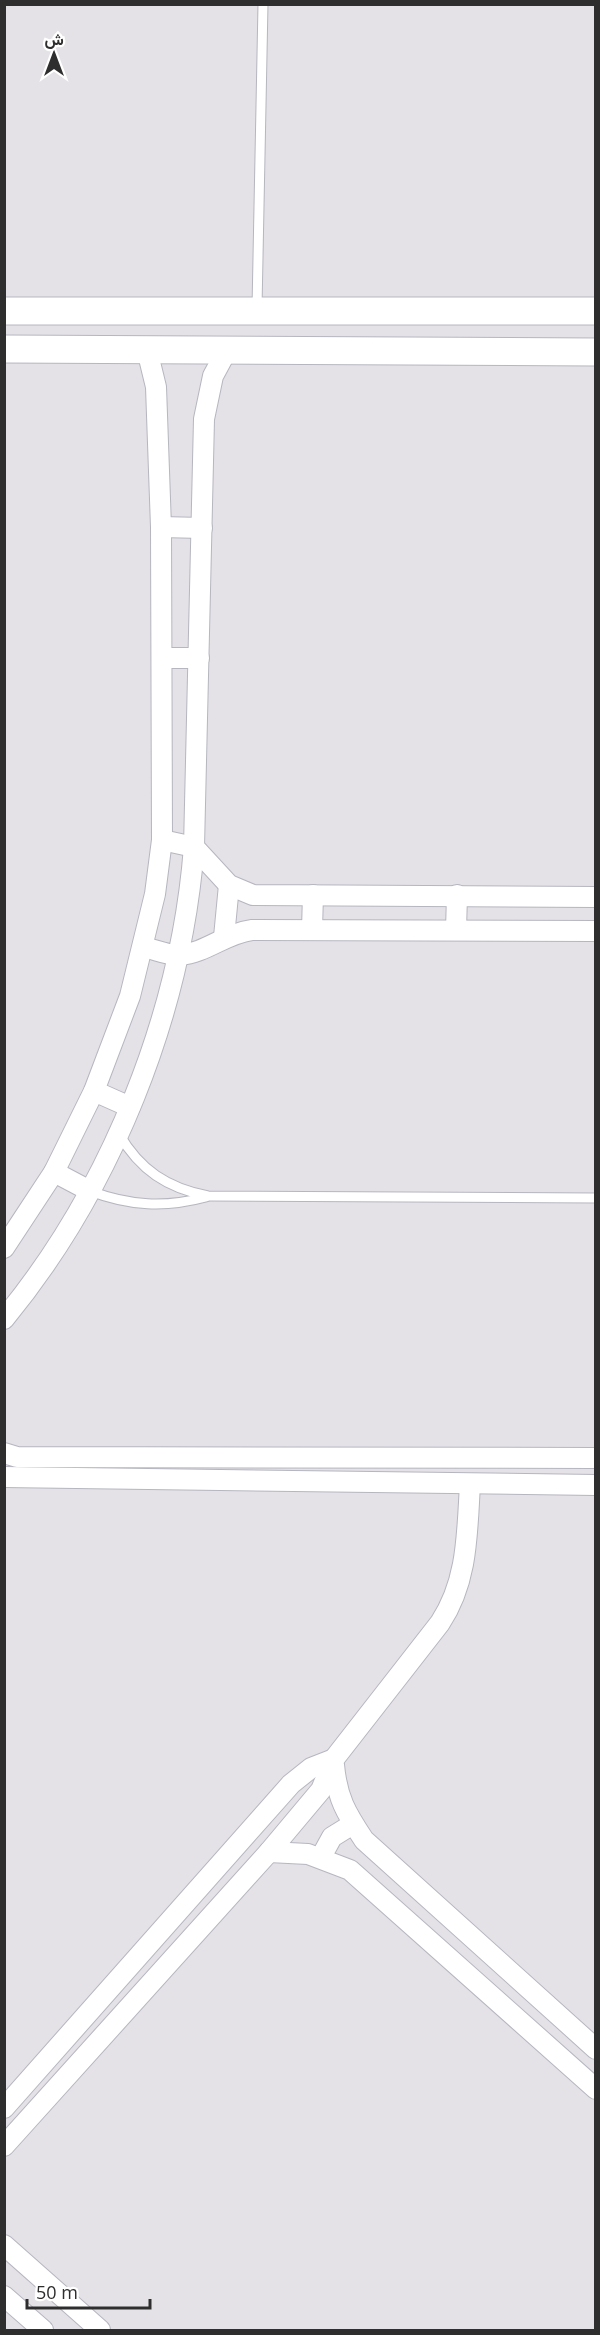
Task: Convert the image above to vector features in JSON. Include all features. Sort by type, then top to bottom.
[{"type":"street","points":[[4,311],[596,311]]},
{"type":"street","points":[[4,1248],[54,1172],[94,1092],[126,1005],[155,894],[162,840],[161,527],[156,387],[147,350],[147,311]]},
{"type":"street","points":[[4,1319],[38,1275],[90,1191],[118,1134],[162,1017],[178,955],[191,887],[194,847],[206,405],[213,376],[227,350],[230,311]]},
{"type":"street","points":[[391,311],[391,351]]},
{"type":"street","points":[[4,349],[596,352]]},
{"type":"street","points":[[161,527],[202,528]]},
{"type":"street","points":[[162,658],[200,658]]},
{"type":"street","points":[[162,840],[194,847],[229,885],[253,895],[596,897]]},
{"type":"street","points":[[224,937],[229,885]]},
{"type":"street","points":[[312,930],[313,895]]},
{"type":"street","points":[[456,930],[457,895]]},
{"type":"street","points":[[143,947],[178,955],[202,948],[224,937],[252,930],[596,931]]},
{"type":"street","points":[[94,1092],[130,1107]]},
{"type":"street","points":[[54,1172],[90,1191]]},
{"type":"street","points":[[4,1453],[17,1457],[596,1458]]},
{"type":"street","points":[[51,1457],[51,1478]]},
{"type":"street","points":[[353,1482],[354,1458]]},
{"type":"street","points":[[4,1477],[596,1485]]},
{"type":"street","points":[[4,2146],[321,1790],[334,1759],[450,1608],[463,1574],[470,1484]]},
{"type":"street","points":[[334,1759],[336,1790],[363,1840],[506,1966],[594,2048],[573,2068]]},
{"type":"street","points":[[4,2108],[291,1784],[310,1768],[334,1759]]},
{"type":"street","points":[[321,1857],[332,1836],[353,1824]]},
{"type":"street","points":[[268,1852],[296,1852],[321,1857],[350,1870],[596,2089]]},
{"type":"street","points":[[485,1988],[506,1966]]},
{"type":"street","points":[[4,2245],[100,2331]]},
{"type":"street","points":[[4,2296],[43,2331]]},
{"type":"lane","points":[[257,311],[263,4]]},
{"type":"lane","points":[[118,1134],[130,1153],[155,1177],[186,1192],[208,1196],[596,1198]]},
{"type":"lane","points":[[90,1191],[136,1204],[161,1205],[208,1196]]},
{"type":"shaded area","points":[[5,5],[595,5],[595,2330],[5,2330]]}]
